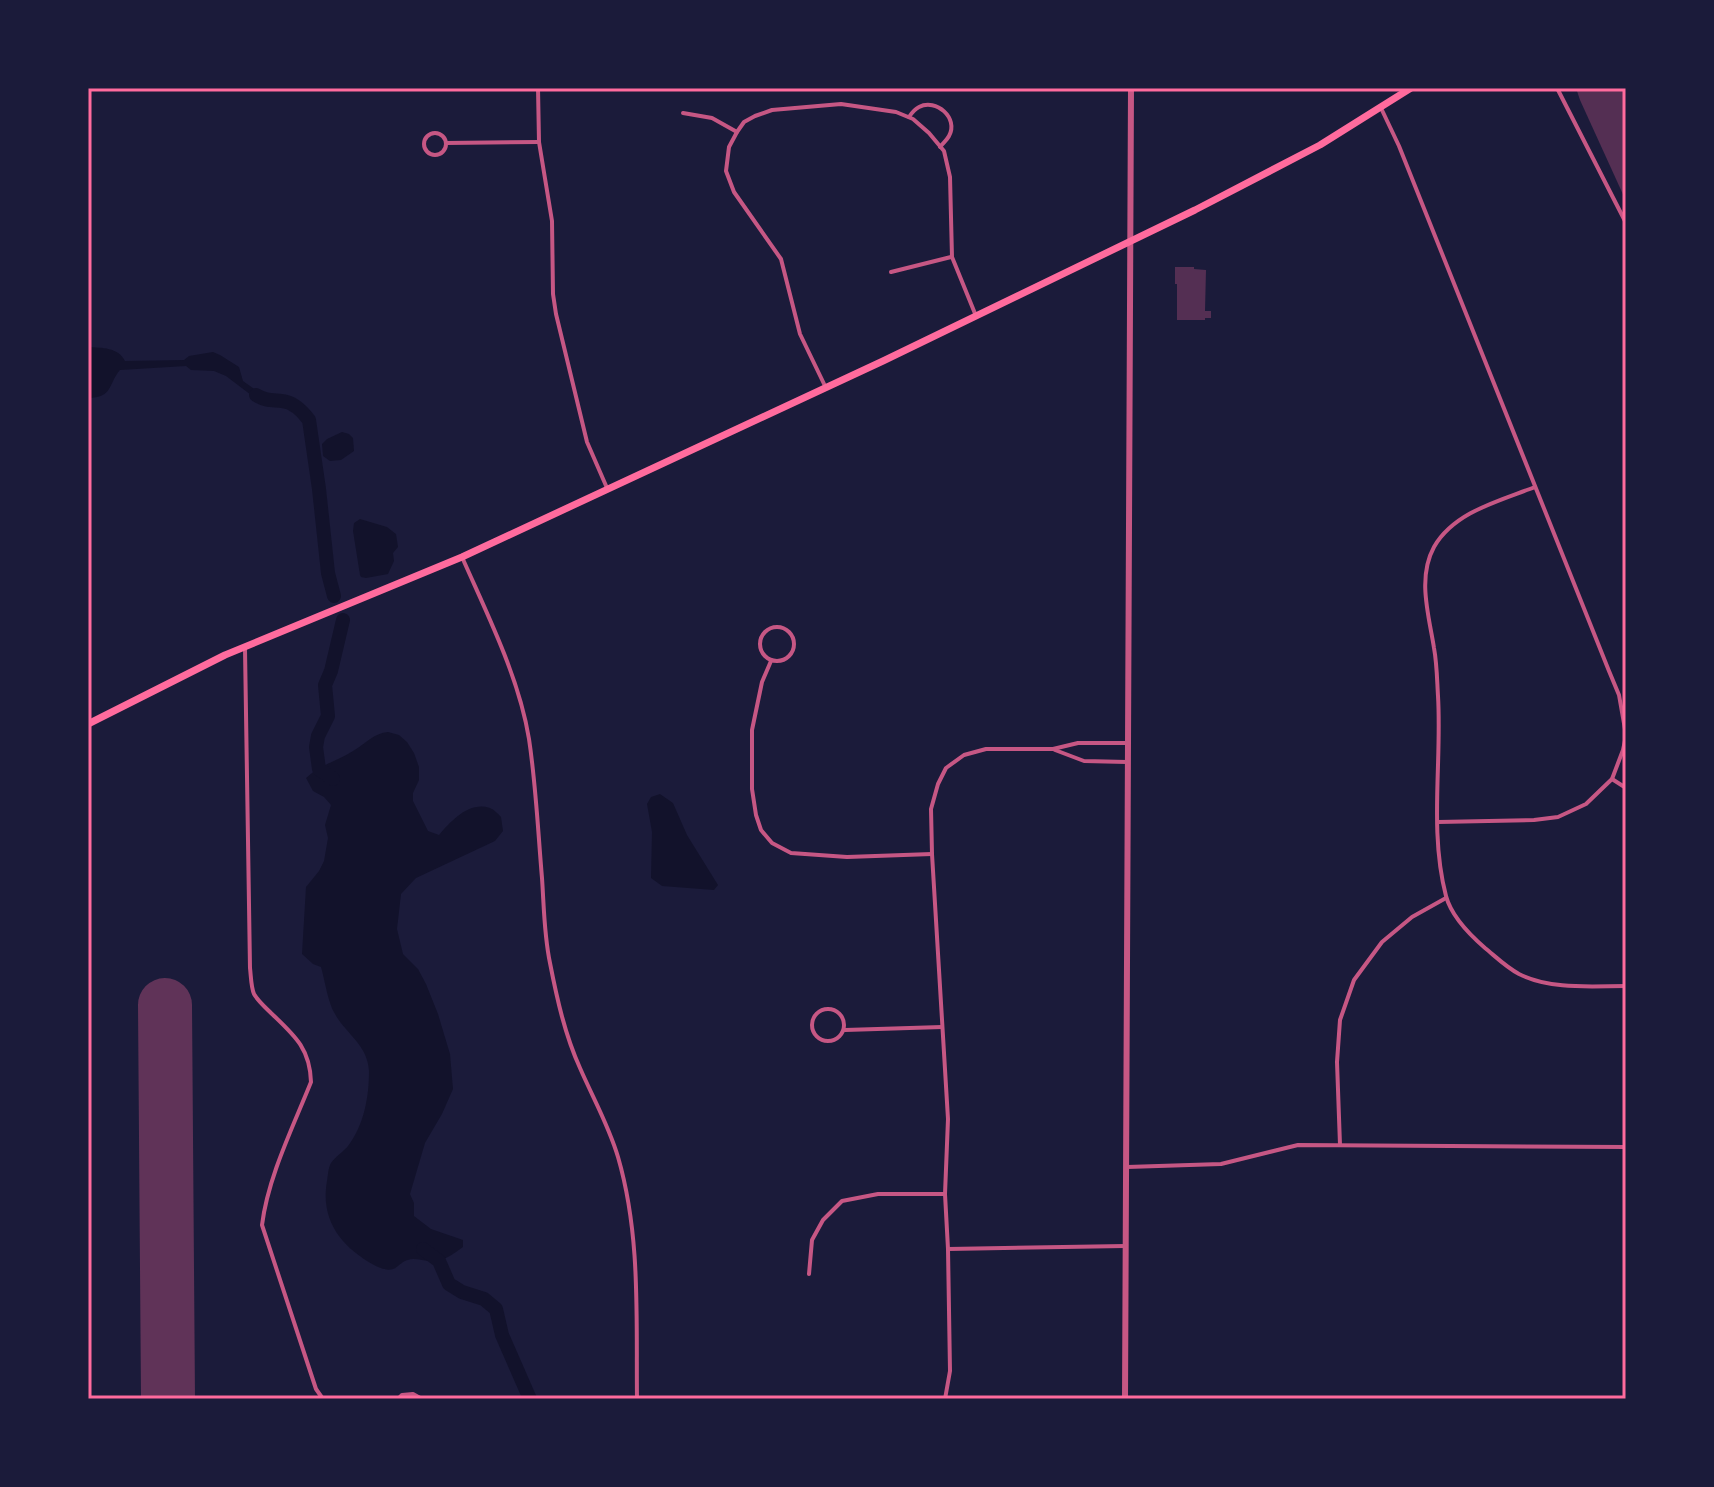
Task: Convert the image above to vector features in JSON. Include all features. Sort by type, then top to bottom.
[{"type":"main road","points":[[88,724],[245,646],[462,557],[608,490],[1131,242],[1320,145],[1411,88]]},
{"type":"street","points":[[538,88],[539,142],[552,226],[556,314],[587,442],[608,490]]},
{"type":"street","points":[[1125,1399],[1131,88]]},
{"type":"street","points":[[1557,88],[1626,223]]},
{"type":"street","points":[[826,388],[800,334],[781,259],[734,192],[726,171],[729,147],[744,122],[772,110],[841,104],[896,112],[913,119],[944,151],[950,177],[952,257],[976,316]]},
{"type":"street","points":[[909,117],[917,108],[930,104],[947,115],[951,120],[950,135],[940,147]]},
{"type":"street","points":[[1381,108],[1399,146],[1619,695],[1626,735],[1612,779],[1586,804],[1558,817],[1438,822]]},
{"type":"street","points":[[683,113],[712,118],[737,132]]},
{"type":"street","points":[[433,133],[440,134],[446,143],[445,150],[436,155],[426,151],[424,144],[433,133]]},
{"type":"street","points":[[446,143],[539,142]]},
{"type":"street","points":[[891,272],[952,257]]},
{"type":"street","points":[[1535,487],[1475,511],[1447,529],[1432,550],[1425,576],[1439,707],[1438,822],[1446,898],[1468,933],[1517,973],[1537,981],[1580,987],[1626,986]]},
{"type":"street","points":[[462,557],[514,682],[528,736],[549,959],[564,1024],[579,1066],[604,1116],[628,1200],[636,1260],[637,1399]]},
{"type":"street","points":[[781,627],[793,638],[794,649],[782,661],[771,661],[762,654],[759,642],[764,632],[781,627]]},
{"type":"street","points":[[245,646],[250,968],[253,992],[297,1037],[311,1066],[311,1082],[264,1205],[262,1225],[316,1389],[323,1399]]},
{"type":"street","points":[[771,661],[762,682],[752,730],[752,789],[761,830],[772,843],[791,853],[847,857],[932,854]]},
{"type":"street","points":[[945,1399],[950,1371],[945,1194],[948,1119],[931,809],[946,768],[964,755],[986,749],[1053,749],[1078,743],[1127,743]]},
{"type":"street","points":[[1053,749],[1084,761],[1127,762]]},
{"type":"street","points":[[1612,779],[1626,788]]},
{"type":"street","points":[[1340,1145],[1337,1062],[1340,1020],[1354,980],[1382,942],[1412,917],[1446,898]]},
{"type":"street","points":[[832,1009],[841,1015],[844,1030],[837,1039],[827,1042],[816,1038],[811,1023],[817,1013],[832,1009]]},
{"type":"street","points":[[844,1030],[942,1027]]},
{"type":"street","points":[[1126,1167],[1221,1164],[1298,1145],[1626,1147]]},
{"type":"street","points":[[809,1274],[812,1240],[823,1220],[842,1201],[878,1194],[945,1194]]},
{"type":"street","points":[[948,1249],[1125,1246]]},
{"type":"street","points":[[398,1399],[402,1395],[413,1394],[422,1399]]},
{"type":"shaded area","points":[[88,347],[114,351],[125,361],[184,360],[189,356],[213,352],[239,367],[243,381],[273,399],[270,406],[263,404],[226,376],[214,371],[191,370],[186,366],[120,370],[106,393],[88,398]]},
{"type":"shaded area","points":[[342,432],[353,438],[354,451],[341,460],[330,461],[323,456],[322,444]]},
{"type":"shaded area","points":[[360,519],[387,527],[396,534],[398,547],[393,553],[394,561],[388,574],[361,577],[353,531],[354,523]]},
{"type":"shaded area","points":[[388,732],[399,735],[414,753],[419,780],[413,801],[428,831],[439,835],[461,814],[482,807],[492,809],[501,817],[503,831],[495,841],[416,878],[401,894],[397,929],[403,954],[418,969],[438,1014],[450,1054],[453,1089],[425,1143],[410,1194],[414,1216],[431,1229],[463,1240],[463,1247],[440,1260],[407,1260],[389,1270],[374,1265],[352,1250],[330,1220],[326,1195],[329,1167],[348,1146],[362,1120],[369,1071],[365,1054],[333,1009],[321,967],[302,954],[306,887],[324,861],[328,838],[325,825],[331,805],[313,791],[306,778],[374,737]]},
{"type":"shaded area","points":[[660,794],[673,803],[687,835],[718,885],[714,890],[662,886],[651,878],[652,832],[647,804],[651,797]]},
{"type":"building","points":[[1576,88],[1626,88],[1626,201],[1580,100]]},
{"type":"building","points":[[1175,267],[1206,270],[1205,311],[1211,311],[1211,318],[1177,320]]},
{"type":"waterway","points":[[256,395],[290,403],[309,420],[328,573],[334,596]]},
{"type":"waterway","points":[[333,779],[319,769],[316,747],[328,716],[325,685],[343,620]]},
{"type":"waterway","points":[[423,1249],[439,1261],[449,1284],[484,1299],[496,1309],[502,1335],[530,1399]]},
{"type":"runway","points":[[165,1005],[168,1399]]}]
